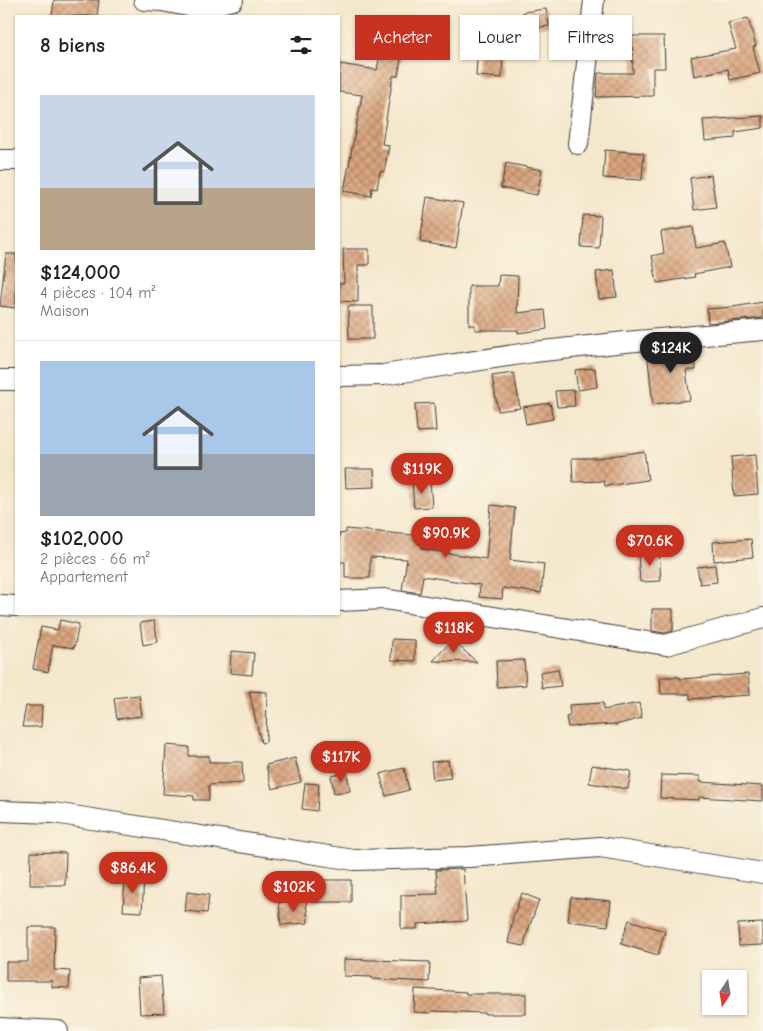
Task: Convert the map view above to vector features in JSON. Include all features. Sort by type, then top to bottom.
[{"type":"street","points":[[144,0],[162,1],[198,8],[233,0]]},
{"type":"street","points":[[578,144],[594,0]]},
{"type":"street","points":[[0,160],[15,160]]},
{"type":"street","points":[[340,376],[383,375],[534,352],[763,330]]},
{"type":"street","points":[[0,380],[15,380]]},
{"type":"street","points":[[340,601],[384,599],[666,645],[763,618]]},
{"type":"street","points":[[0,605],[15,606]]},
{"type":"street","points":[[0,811],[62,815],[354,860],[469,857],[600,847],[763,873]]},
{"type":"street","points":[[0,1028],[58,1031]]},
{"type":"building","points":[[54,0],[99,0],[97,15],[52,15]]},
{"type":"building","points":[[546,9],[549,26],[539,27],[539,15],[524,15],[523,12]]},
{"type":"building","points":[[748,18],[756,46],[753,47],[760,73],[730,80],[728,69],[694,76],[691,57],[736,49],[728,23]]},
{"type":"building","points":[[632,36],[664,36],[665,68],[653,68],[653,96],[596,97],[598,73],[633,73]]},
{"type":"building","points":[[379,60],[401,60],[398,76],[393,76],[382,144],[389,145],[384,172],[380,171],[377,189],[372,188],[371,196],[344,191],[362,95],[340,92],[340,64],[377,70]]},
{"type":"building","points":[[477,60],[503,60],[502,78],[476,76]]},
{"type":"building","points":[[763,116],[763,128],[735,132],[735,138],[705,141],[703,120]]},
{"type":"building","points":[[605,150],[644,153],[642,180],[603,178]]},
{"type":"building","points":[[506,163],[542,170],[537,195],[501,188]]},
{"type":"building","points":[[711,175],[716,207],[694,210],[690,178]]},
{"type":"building","points":[[427,197],[463,203],[456,248],[420,242]]},
{"type":"building","points":[[583,215],[601,216],[599,248],[581,247]]},
{"type":"building","points":[[693,227],[696,248],[725,243],[730,267],[694,274],[695,277],[657,283],[652,256],[664,253],[661,232]]},
{"type":"building","points":[[343,249],[369,249],[369,265],[358,265],[358,302],[340,301],[340,283],[344,283]]},
{"type":"building","points":[[6,254],[15,254],[15,308],[0,306]]},
{"type":"building","points":[[614,270],[617,297],[599,299],[596,272]]},
{"type":"building","points":[[499,275],[518,276],[517,313],[545,310],[547,329],[518,333],[518,330],[475,330],[475,325],[469,325],[469,286],[498,286]]},
{"type":"building","points":[[763,302],[763,318],[708,323],[707,309]]},
{"type":"building","points":[[348,306],[373,306],[373,339],[349,339]]},
{"type":"building","points":[[695,348],[696,370],[686,370],[690,400],[653,404],[647,352]]},
{"type":"building","points":[[595,368],[597,387],[578,390],[575,370]]},
{"type":"building","points":[[514,373],[520,408],[498,411],[492,376]]},
{"type":"building","points":[[574,390],[575,406],[557,407],[555,391]]},
{"type":"building","points":[[434,403],[436,431],[417,432],[415,404]]},
{"type":"building","points":[[550,403],[553,419],[526,424],[523,407]]},
{"type":"building","points":[[644,451],[648,480],[605,486],[604,481],[573,482],[572,458],[598,458]]},
{"type":"building","points":[[755,455],[758,494],[734,496],[731,457]]},
{"type":"building","points":[[345,469],[374,469],[375,487],[346,488]]},
{"type":"building","points":[[430,481],[432,507],[414,508],[412,482]]},
{"type":"building","points":[[491,505],[515,508],[510,560],[544,564],[541,593],[503,588],[502,599],[479,597],[480,585],[423,576],[420,593],[402,590],[407,559],[370,557],[370,578],[345,578],[345,562],[340,562],[340,534],[346,533],[346,529],[424,536],[422,549],[486,559]]},
{"type":"building","points":[[751,539],[753,557],[714,561],[713,542]]},
{"type":"building","points":[[659,552],[661,581],[640,582],[638,554]]},
{"type":"building","points":[[715,565],[717,582],[700,584],[697,567]]},
{"type":"building","points":[[652,609],[673,609],[673,631],[665,633],[652,631]]},
{"type":"building","points":[[60,620],[79,624],[74,648],[53,645],[48,672],[33,669],[41,627],[58,630]]},
{"type":"building","points":[[154,621],[158,642],[143,645],[140,623]]},
{"type":"building","points":[[392,639],[415,640],[415,661],[391,660]]},
{"type":"building","points":[[452,640],[477,662],[433,661]]},
{"type":"building","points":[[231,651],[254,653],[252,675],[230,673]]},
{"type":"building","points":[[524,660],[526,685],[497,687],[496,661]]},
{"type":"building","points":[[558,669],[561,686],[542,688],[540,672]]},
{"type":"building","points":[[748,674],[750,695],[690,699],[690,694],[661,694],[660,677],[680,677],[680,679]]},
{"type":"building","points":[[249,691],[267,692],[266,742],[261,743]]},
{"type":"building","points":[[139,695],[142,716],[117,719],[114,698]]},
{"type":"building","points":[[603,703],[603,710],[639,703],[642,718],[615,725],[568,727],[566,717],[570,716],[569,705]]},
{"type":"building","points":[[26,706],[42,706],[41,727],[22,727]]},
{"type":"building","points":[[166,745],[189,747],[189,756],[209,756],[209,762],[242,762],[243,783],[209,785],[209,800],[194,800],[194,796],[163,794]]},
{"type":"building","points":[[295,758],[301,782],[272,789],[266,765]]},
{"type":"building","points":[[448,760],[451,778],[433,780],[431,762]]},
{"type":"building","points":[[592,765],[631,771],[628,789],[589,783]]},
{"type":"building","points":[[404,768],[409,790],[386,796],[380,774]]},
{"type":"building","points":[[347,773],[350,791],[334,793],[331,776]]},
{"type":"building","points":[[661,775],[700,776],[700,782],[763,786],[763,801],[699,797],[699,800],[660,798]]},
{"type":"building","points":[[305,783],[319,784],[317,811],[302,809]]},
{"type":"building","points":[[31,852],[66,853],[65,885],[30,885]]},
{"type":"building","points":[[463,869],[467,921],[417,924],[417,929],[401,929],[401,895],[438,894],[436,870]]},
{"type":"building","points":[[125,876],[144,878],[142,912],[123,911]]},
{"type":"building","points":[[313,880],[351,880],[351,902],[313,902]]},
{"type":"building","points":[[187,892],[209,895],[207,913],[185,911]]},
{"type":"building","points":[[522,893],[539,900],[524,946],[508,943],[513,917]]},
{"type":"building","points":[[571,897],[611,901],[608,926],[568,921]]},
{"type":"building","points":[[306,900],[308,923],[281,925],[279,902]]},
{"type":"building","points":[[629,920],[665,931],[658,955],[621,944]]},
{"type":"building","points":[[763,923],[763,945],[739,946],[738,924]]},
{"type":"building","points":[[28,927],[55,927],[54,970],[70,971],[69,988],[52,987],[52,981],[6,981],[6,962],[28,962]]},
{"type":"building","points":[[344,959],[430,962],[429,982],[344,976]]},
{"type":"building","points":[[161,976],[164,1013],[140,1014],[138,978]]},
{"type":"building","points":[[415,989],[466,992],[466,994],[526,994],[526,1014],[414,1012]]}]
